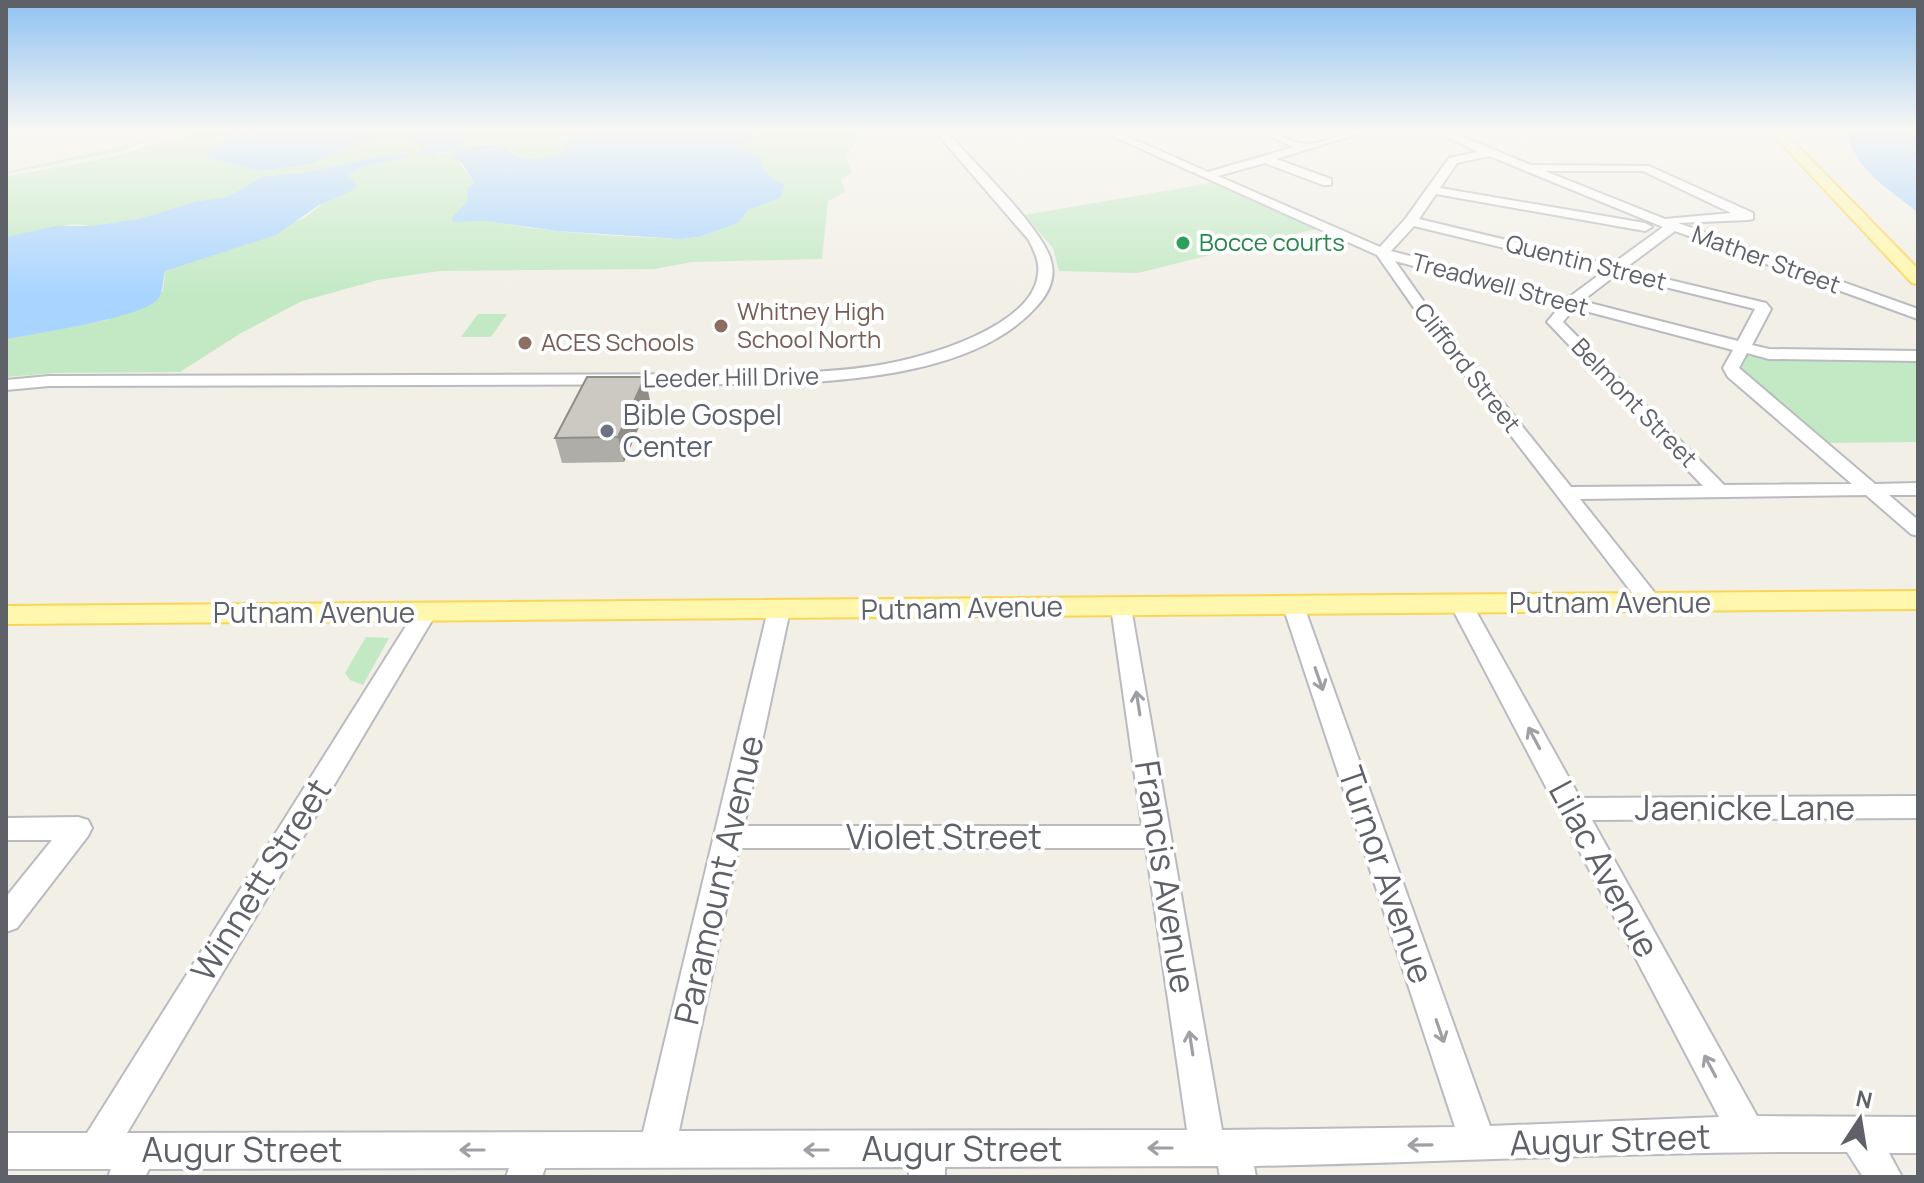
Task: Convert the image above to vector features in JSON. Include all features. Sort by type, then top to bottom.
[{"type":"main road","points":[[1831,185],[1918,279]]},
{"type":"main road","name":"Putnam Avenue","points":[[6,615],[1916,602]]},
{"type":"street","name":"Leeder Hill Drive","points":[[6,385],[49,381],[776,379],[834,376],[908,365],[969,344],[1004,326],[1032,302],[1045,279],[1045,264],[1034,238],[988,185]]},
{"type":"street","name":"Treadwell Street","points":[[1228,185],[1382,253],[1742,348],[1791,356],[1918,356]]},
{"type":"street","points":[[1382,253],[1411,221],[1436,185]]},
{"type":"street","name":"Mather Street","points":[[1568,185],[1674,227],[1918,314]]},
{"type":"street","points":[[1656,220],[1748,216],[1682,185]]},
{"type":"street","points":[[1433,190],[1656,229],[1674,227]]},
{"type":"street","name":"Quentin Street","points":[[1411,221],[1761,306],[1763,309],[1742,348]]},
{"type":"street","name":"Belmont Street","points":[[1674,227],[1663,232],[1556,317],[1558,326],[1719,491]]},
{"type":"street","name":"Clifford Street","points":[[1382,253],[1385,262],[1651,602]]},
{"type":"street","points":[[1742,348],[1731,368],[1734,373],[1918,530]]},
{"type":"street","points":[[1565,493],[1918,489]]},
{"type":"street","name":"Lilac Avenue","points":[[1461,604],[1747,1134]]},
{"type":"street","name":"Turnor Avenue","points":[[1294,606],[1479,1144]]},
{"type":"street","name":"Francis Avenue","points":[[1122,607],[1159,837],[1226,1158]]},
{"type":"street","name":"Paramount Avenue","points":[[657,1149],[779,610]]},
{"type":"street","name":"Winnett Street","points":[[97,1149],[426,612]]},
{"type":"street","name":"Jaenicke Lane","points":[[1573,809],[1918,807]]},
{"type":"street","points":[[6,829],[78,828],[6,919]]},
{"type":"street","name":"Violet Street","points":[[730,837],[1159,837]]},
{"type":"street","name":"Augur Street","points":[[6,1151],[97,1149],[132,1164],[528,1163],[657,1149],[927,1163],[1226,1158],[1747,1134],[1918,1135]]},
{"type":"street","points":[[1858,1137],[1884,1177]]},
{"type":"green space","points":[[6,185],[248,185],[227,197],[198,201],[138,219],[91,226],[75,224],[6,237]]},
{"type":"green space","points":[[349,185],[473,185],[469,200],[453,218],[584,233],[680,239],[699,237],[738,223],[748,210],[780,198],[785,185],[843,185],[845,192],[828,201],[822,259],[692,262],[654,269],[439,271],[378,280],[302,301],[241,333],[180,372],[56,373],[6,377],[6,339],[107,320],[163,291],[165,271],[304,218],[329,199],[350,192]]},
{"type":"green space","points":[[1198,185],[1216,185],[1316,229],[1138,273],[1059,271],[1053,248],[1025,215]]},
{"type":"green space","points":[[478,314],[507,314],[491,337],[461,337]]},
{"type":"green space","points":[[1747,355],[1778,360],[1918,360],[1918,442],[1822,443],[1739,371]]},
{"type":"green space","points":[[366,637],[389,638],[363,685],[350,680],[345,673]]},
{"type":"water","points":[[248,185],[357,186],[319,205],[276,235],[165,271],[159,297],[147,307],[86,324],[6,339],[6,237],[56,226],[91,226],[138,219],[198,201],[227,197]]},
{"type":"water","points":[[471,185],[785,185],[780,198],[748,210],[738,223],[699,237],[680,239],[557,231],[486,221],[453,222],[452,218],[468,200],[467,189]]},
{"type":"water","points":[[1883,185],[1918,185],[1918,213]]},
{"type":"building","points":[[587,377],[645,377],[618,437],[555,438]]},
{"type":"place","name":"Bocce courts","points":[[1183,243]]},
{"type":"place","name":"Whitney High School North","points":[[721,326]]},
{"type":"place","name":"ACES Schools","points":[[525,343]]},
{"type":"place","name":"Bible Gospel Center","points":[[607,431]]}]
